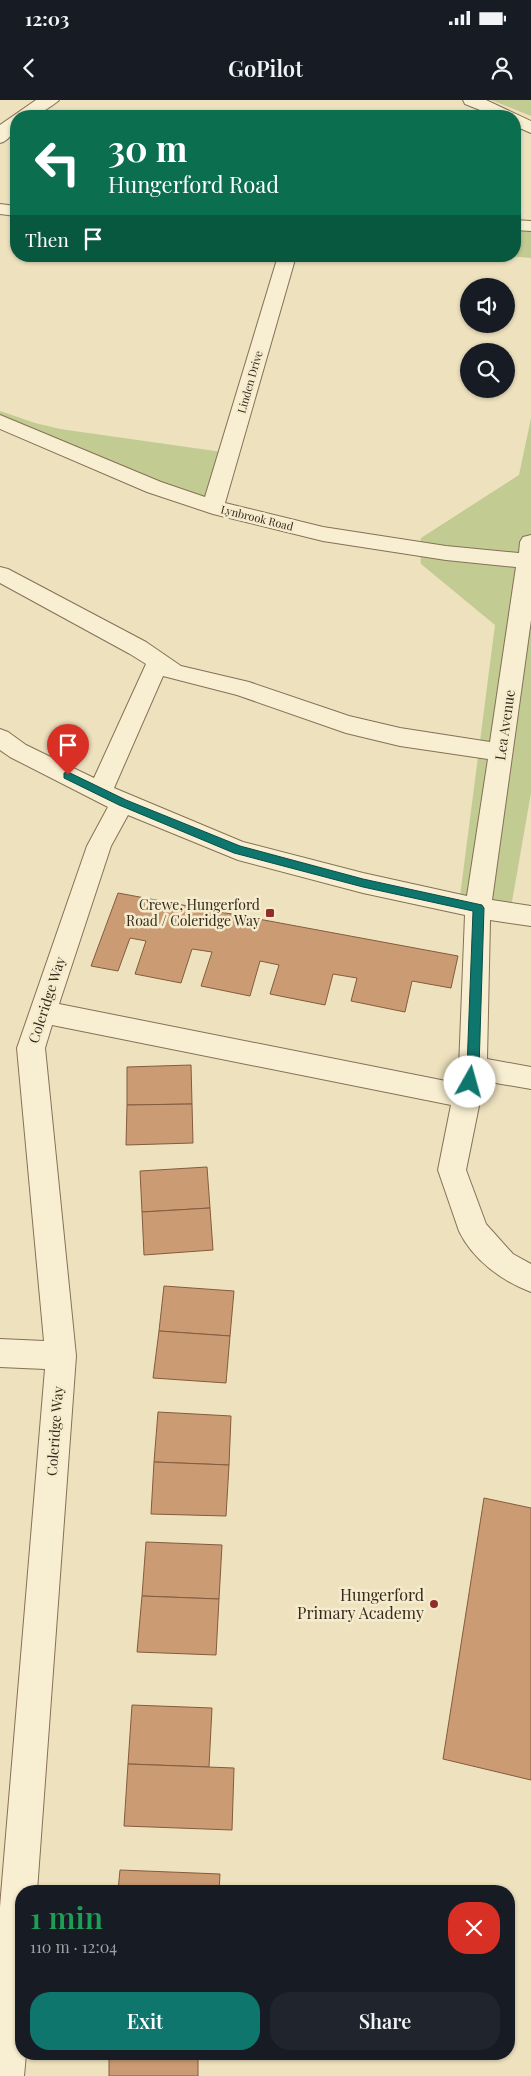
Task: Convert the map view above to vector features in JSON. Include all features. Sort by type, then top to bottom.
[{"type":"street","points":[[32,110],[51,100]]},
{"type":"street","points":[[471,100],[495,110]]},
{"type":"street","points":[[0,138],[5,129],[10,125]]},
{"type":"street","name":"Linden Drive","points":[[213,507],[284,262]]},
{"type":"street","name":"Lynbrook Road","points":[[0,421],[154,487],[213,507],[324,534],[446,553],[529,552]]},
{"type":"street","name":"Lea Avenue","points":[[529,552],[478,908],[473,1068],[452,1170],[474,1231],[503,1263],[531,1279]]},
{"type":"street","points":[[0,574],[138,648],[174,672],[241,688],[346,724],[400,737],[501,752]]},
{"type":"street","name":"Coleridge Way","points":[[20,1885],[61,1356],[30,1048],[99,846],[111,797],[158,662]]},
{"type":"street","points":[[508,708],[531,711]]},
{"type":"street","points":[[0,738],[18,751],[111,797],[238,850],[363,883],[478,908],[531,916]]},
{"type":"street","points":[[43,1012],[467,1096]]},
{"type":"street","points":[[473,1068],[531,1078]]},
{"type":"street","points":[[0,1353],[61,1356]]},
{"type":"street","name":"Coleridge Way","points":[[5,2076],[15,1947]]},
{"type":"green space","points":[[491,100],[531,100],[531,116],[521,112],[521,110],[516,110]]},
{"type":"green space","points":[[521,225],[531,226],[531,258],[521,257]]},
{"type":"green space","points":[[0,411],[60,429],[229,453],[213,507],[0,421]]},
{"type":"green space","points":[[531,418],[531,793],[510,913],[459,904],[495,625],[421,564],[420,548],[421,538],[519,475]]},
{"type":"building","points":[[118,893],[458,956],[451,988],[412,981],[405,1012],[351,1001],[357,978],[333,974],[325,1005],[270,994],[279,965],[260,961],[250,996],[201,986],[212,952],[192,949],[181,983],[135,974],[146,941],[130,938],[118,971],[91,966]]},
{"type":"building","points":[[191,1065],[192,1104],[127,1105],[127,1067]]},
{"type":"building","points":[[192,1104],[193,1143],[126,1145],[127,1105]]},
{"type":"building","points":[[207,1167],[210,1208],[142,1212],[140,1171]]},
{"type":"building","points":[[210,1208],[213,1250],[144,1255],[142,1212]]},
{"type":"building","points":[[164,1286],[234,1291],[230,1336],[159,1331]]},
{"type":"building","points":[[159,1331],[230,1336],[226,1383],[153,1378]]},
{"type":"building","points":[[158,1412],[231,1416],[229,1465],[154,1462]]},
{"type":"building","points":[[154,1462],[229,1465],[226,1516],[151,1514]]},
{"type":"building","points":[[484,1498],[531,1508],[531,1780],[443,1759]]},
{"type":"building","points":[[146,1542],[222,1545],[219,1599],[142,1596]]},
{"type":"building","points":[[142,1596],[219,1599],[216,1655],[137,1652]]},
{"type":"building","points":[[132,1705],[212,1708],[209,1767],[128,1764]]},
{"type":"building","points":[[128,1764],[234,1768],[232,1830],[124,1826]]},
{"type":"building","points":[[120,1870],[220,1874],[219,1885],[119,1885]]},
{"type":"building","points":[[109,2060],[198,2060],[198,2076],[109,2076]]},
{"type":"place","name":"Crewe, Hungerford Road / Coleridge Way","points":[[270,913]]},
{"type":"place","name":"Hungerford Primary Academy","points":[[434,1604]]},
{"type":"route","points":[[68,775],[122,803],[238,850],[363,883],[478,908],[473,1068],[470,1082]]}]
